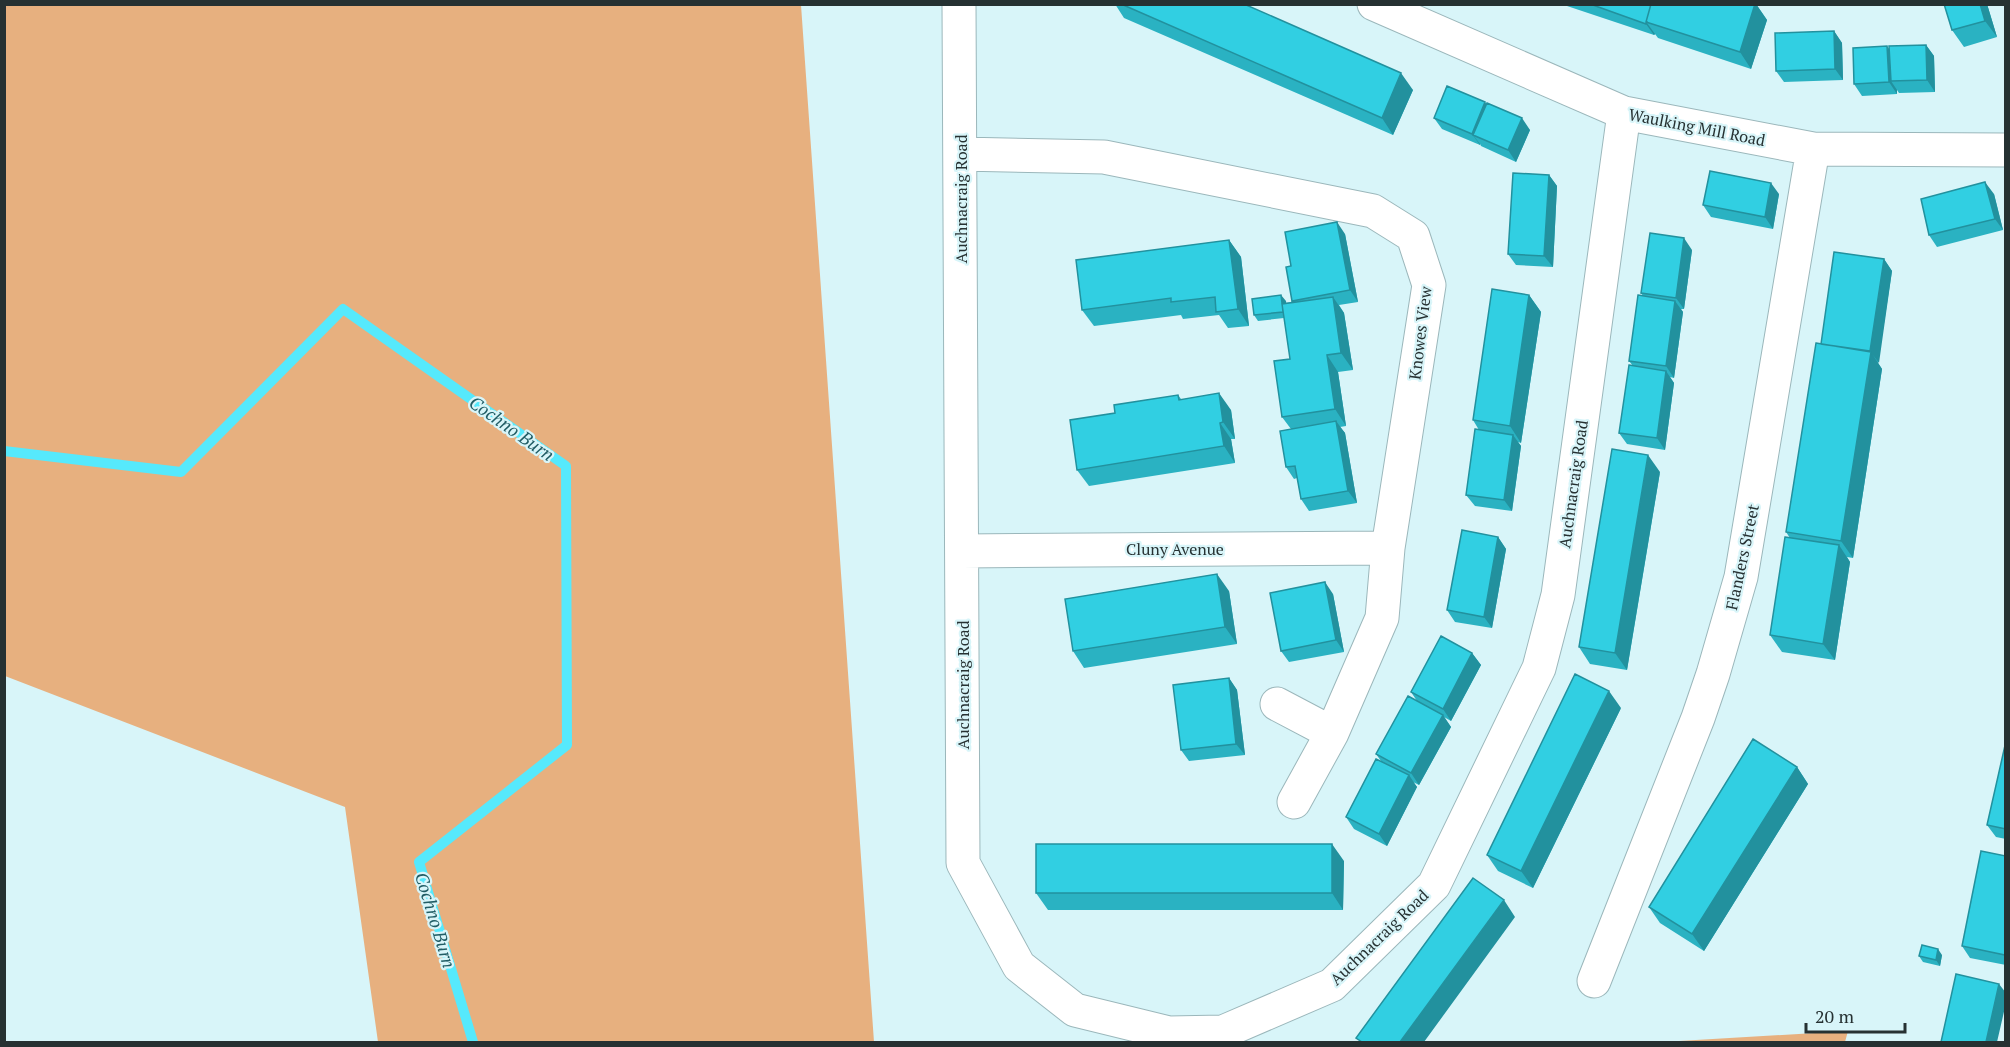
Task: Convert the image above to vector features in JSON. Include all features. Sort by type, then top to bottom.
[{"type":"street","name":"Auchnacraig Road","points":[[959,4],[963,863],[1019,966],[1075,1010],[1169,1033],[1223,1032],[1332,985],[1434,885],[1539,668],[1558,595],[1624,113]]},
{"type":"street","name":"Waulking Mill Road","points":[[1374,4],[1624,113],[1813,149],[2006,150]]},
{"type":"street","name":"Flanders Street","points":[[1594,981],[1698,718],[1741,577],[1813,149]]},
{"type":"street","name":"Knowes View","points":[[960,154],[1104,157],[1373,212],[1413,236],[1429,285],[1388,548],[1382,618],[1332,733],[1294,802]]},
{"type":"street","name":"Cluny Avenue","points":[[962,550],[1388,548]]},
{"type":"street","points":[[1277,704],[1332,733]]},
{"type":"shaded area","points":[[4,5],[801,5],[874,1042],[378,1042],[345,807],[5,676]]},
{"type":"shaded area","points":[[1848,1031],[1845,1042],[1662,1042]]},
{"type":"building","points":[[1121,4],[1244,4],[1401,73],[1382,118]]},
{"type":"building","points":[[1590,4],[1651,4],[1646,24]]},
{"type":"building","points":[[1651,4],[1755,4],[1740,52],[1646,22]]},
{"type":"building","points":[[1944,4],[1980,4],[1985,21],[1952,30]]},
{"type":"building","points":[[1834,31],[1835,69],[1776,71],[1775,33]]},
{"type":"building","points":[[1926,45],[1927,80],[1891,81],[1889,46]]},
{"type":"building","points":[[1887,46],[1889,82],[1854,84],[1853,48]]},
{"type":"building","points":[[1447,86],[1485,102],[1472,134],[1434,118]]},
{"type":"building","points":[[1487,103],[1522,118],[1508,150],[1473,135]]},
{"type":"building","points":[[1710,171],[1771,183],[1765,217],[1703,205]]},
{"type":"building","points":[[1513,173],[1549,175],[1544,256],[1508,254]]},
{"type":"building","points":[[1985,182],[1995,219],[1929,235],[1921,199]]},
{"type":"building","points":[[1337,222],[1350,290],[1292,301],[1286,267],[1291,266],[1285,232]]},
{"type":"building","points":[[1650,233],[1684,238],[1676,298],[1641,293]]},
{"type":"building","points":[[1229,240],[1238,309],[1216,312],[1215,297],[1171,302],[1171,298],[1082,310],[1076,260]]},
{"type":"building","points":[[1834,252],[1884,259],[1870,351],[1821,344]]},
{"type":"building","points":[[1492,289],[1529,295],[1510,426],[1473,420]]},
{"type":"building","points":[[1281,295],[1283,312],[1254,315],[1252,299]]},
{"type":"building","points":[[1638,295],[1675,301],[1666,366],[1629,361]]},
{"type":"building","points":[[1333,297],[1341,353],[1327,355],[1335,409],[1282,417],[1274,361],[1290,359],[1282,304]]},
{"type":"building","points":[[1816,343],[1871,352],[1841,541],[1786,532]]},
{"type":"building","points":[[1629,365],[1666,371],[1657,438],[1619,433]]},
{"type":"building","points":[[1219,393],[1223,422],[1220,423],[1224,446],[1077,470],[1070,420],[1115,413],[1114,405],[1178,395],[1179,400]]},
{"type":"building","points":[[1336,421],[1348,491],[1301,499],[1295,466],[1286,467],[1280,431]]},
{"type":"building","points":[[1475,429],[1513,435],[1504,500],[1466,495]]},
{"type":"building","points":[[1612,449],[1648,455],[1615,653],[1579,647]]},
{"type":"building","points":[[1462,530],[1498,537],[1484,617],[1447,610]]},
{"type":"building","points":[[1785,537],[1839,545],[1823,644],[1770,635]]},
{"type":"building","points":[[1217,574],[1225,627],[1073,651],[1065,599]]},
{"type":"building","points":[[1325,582],[1336,640],[1281,651],[1270,593]]},
{"type":"building","points":[[1441,636],[1472,653],[1443,709],[1411,692]]},
{"type":"building","points":[[1575,674],[1609,691],[1521,871],[1487,855]]},
{"type":"building","points":[[1229,678],[1236,744],[1181,750],[1173,685]]},
{"type":"building","points":[[1408,696],[1443,715],[1411,773],[1376,754]]},
{"type":"building","points":[[1753,739],[1797,767],[1692,934],[1649,907]]},
{"type":"building","points":[[2006,741],[2006,829],[1987,825]]},
{"type":"building","points":[[1376,759],[1409,775],[1379,834],[1346,817]]},
{"type":"building","points":[[1036,844],[1332,844],[1332,893],[1036,893]]},
{"type":"building","points":[[1981,851],[2006,856],[2005,955],[1962,946]]},
{"type":"building","points":[[1473,878],[1504,900],[1400,1042],[1362,1042],[1356,1038]]},
{"type":"building","points":[[1922,945],[1938,949],[1936,960],[1919,956]]},
{"type":"building","points":[[1956,974],[1999,984],[1986,1042],[1941,1042]]},
{"type":"waterway","name":"Cochno Burn","points":[[4,451],[181,472],[343,309],[566,466],[567,745],[419,862],[473,1042]]}]
